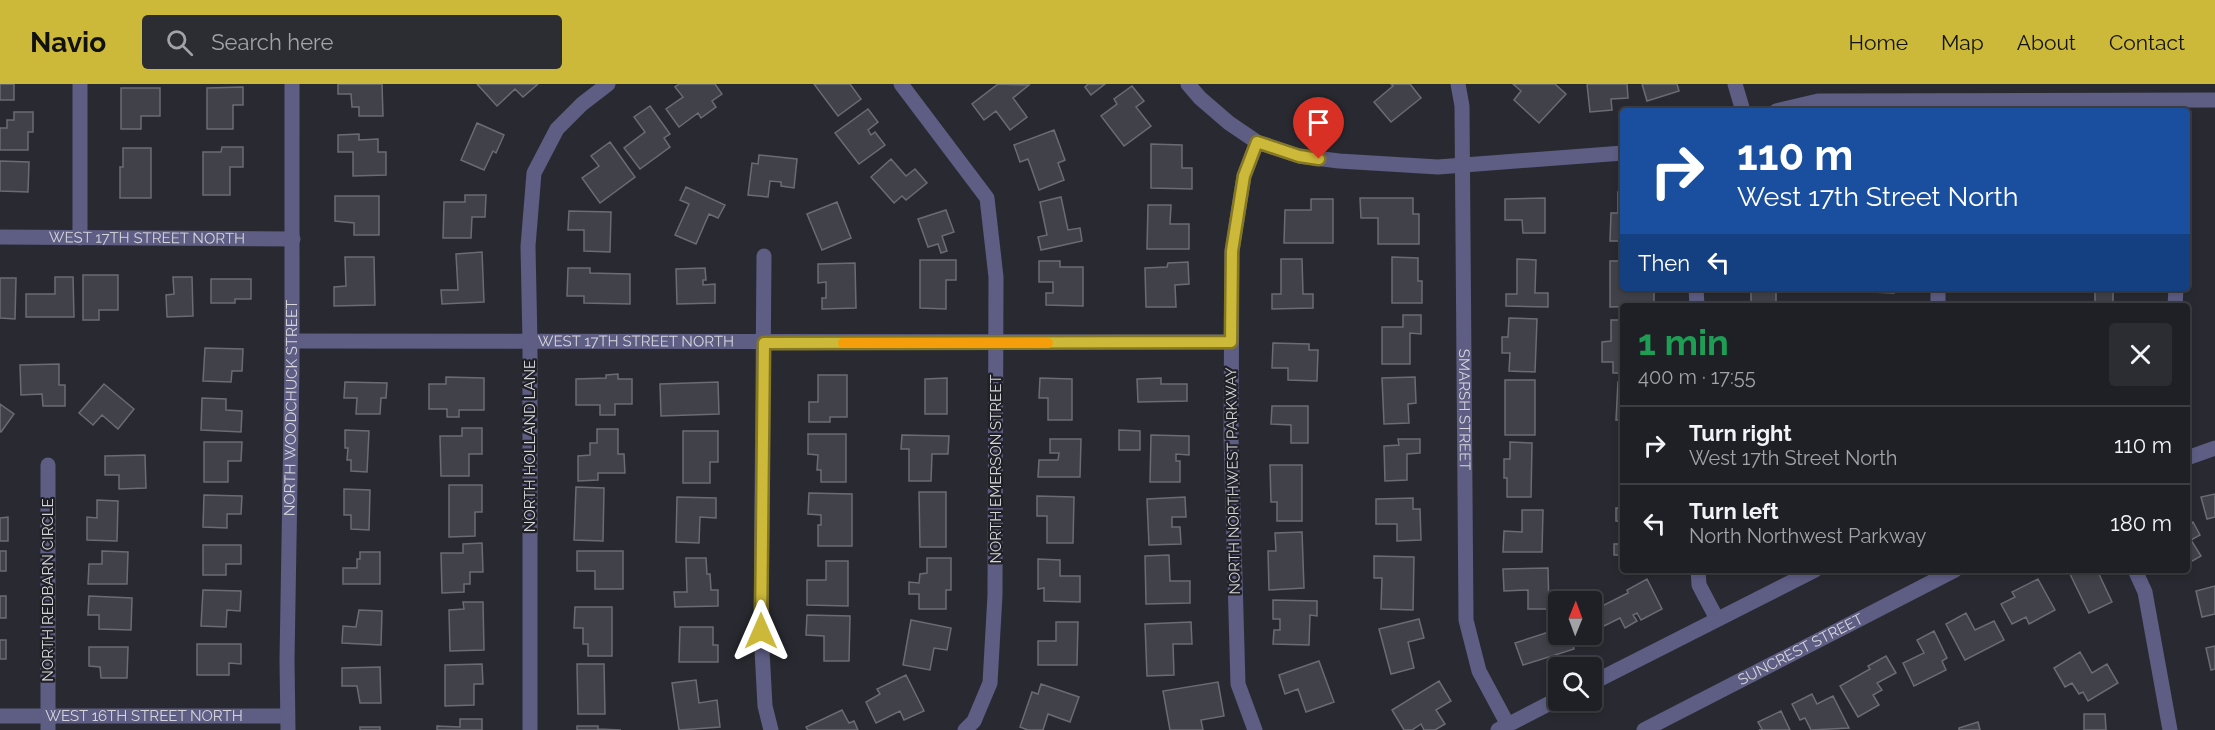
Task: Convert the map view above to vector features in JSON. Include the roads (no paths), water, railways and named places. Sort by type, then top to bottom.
[{"type":"street","points":[[80,84],[80,238]]},
{"type":"street","name":"NORTH WOODCHUCK STREET","points":[[288,723],[293,239],[292,84]]},
{"type":"street","name":"NORTH HOLLAND LANE","points":[[530,730],[528,246],[534,173],[557,129],[582,104],[608,84]]},
{"type":"street","name":"NORTH EMERSON STREET","points":[[901,84],[987,198],[996,278],[995,595],[990,683],[974,721],[965,730]]},
{"type":"street","points":[[1188,84],[1207,104],[1257,142],[1299,156],[1339,161],[1438,167],[1620,153]]},
{"type":"street","name":"SMARSH STREET","points":[[1458,84],[1462,106],[1463,166],[1466,620],[1479,671],[1503,728]]},
{"type":"street","points":[[1735,84],[1742,108]]},
{"type":"street","points":[[1789,108],[1818,101],[1937,106],[2178,106],[2215,100]]},
{"type":"street","name":"NORTH NORTHWEST PARKWAY","points":[[1255,730],[1238,684],[1231,452],[1231,342],[1232,251],[1244,176],[1257,142]]},
{"type":"street","name":"WEST 17TH STREET NORTH","points":[[0,237],[293,239]]},
{"type":"street","points":[[764,256],[761,631],[765,706],[771,730]]},
{"type":"street","name":"WEST 17TH STREET NORTH","points":[[292,341],[1231,342]]},
{"type":"street","points":[[2190,457],[2215,448]]},
{"type":"street","name":"NORTH REDBARN CIRCLE","points":[[48,465],[48,723]]},
{"type":"street","points":[[1698,573],[1699,585],[1717,619]]},
{"type":"street","points":[[1602,678],[1809,573]]},
{"type":"street","name":"SUNCREST STREET","points":[[1644,730],[1949,573]]},
{"type":"street","points":[[2136,573],[2145,592],[2170,730]]},
{"type":"street","points":[[1503,728],[1548,704]]},
{"type":"street","name":"WEST 16TH STREET NORTH","points":[[0,716],[48,723],[288,723]]}]
